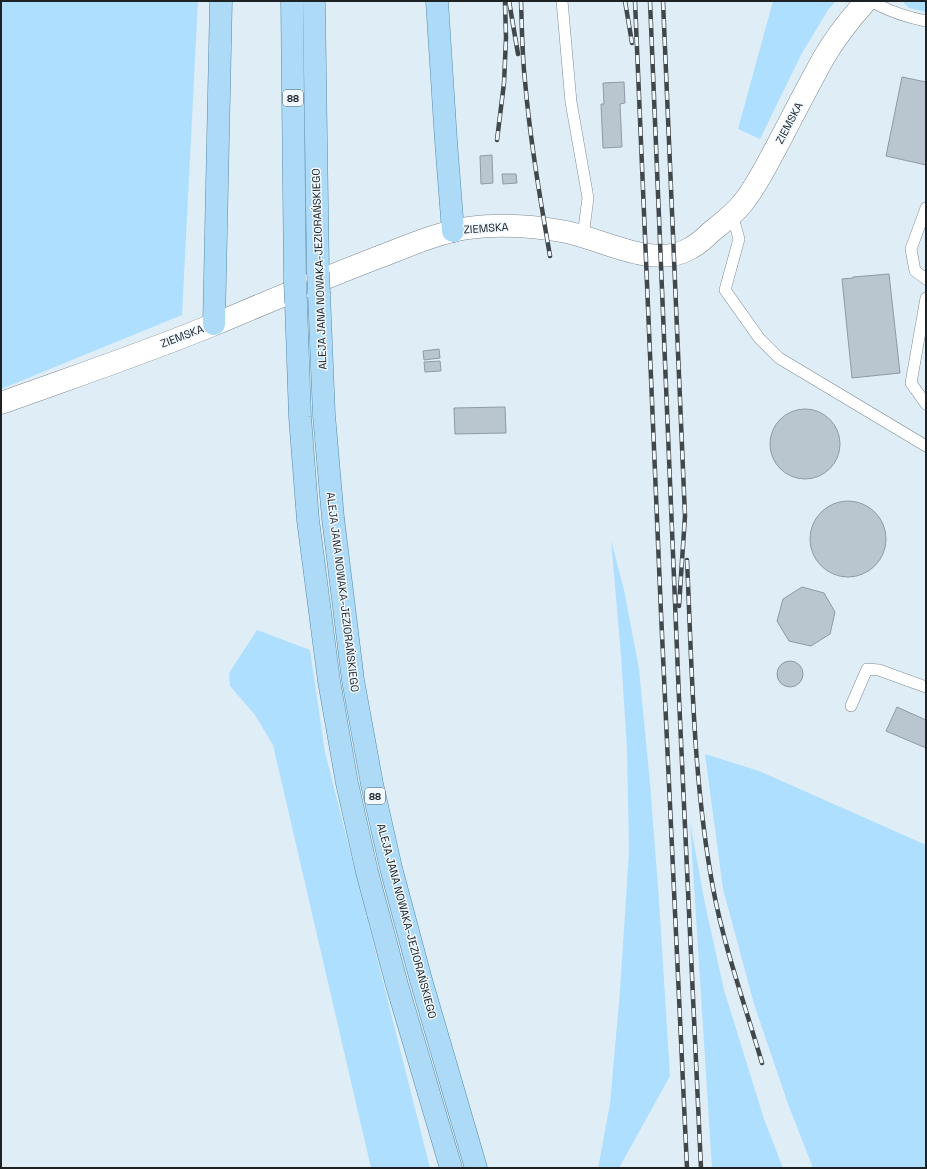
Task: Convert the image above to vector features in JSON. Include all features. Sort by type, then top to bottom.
[{"type":"main road","points":[[214,324],[221,1]]},
{"type":"main road","name":"ALEJA JANA NOWAKA-JEZIORAŃSKIEGO","points":[[292,1],[295,281],[300,417],[308,520],[329,681],[346,776],[367,872],[397,985],[451,1168]]},
{"type":"main road","name":"ALEJA JANA NOWAKA-JEZIORAŃSKIEGO","points":[[314,1],[318,272],[324,415],[332,518],[353,680],[372,784],[391,868],[421,980],[476,1168]]},
{"type":"main road","points":[[437,1],[453,231]]},
{"type":"street","name":"ZIEMSKA","points":[[1,403],[214,324],[341,271],[419,241],[453,231],[481,227],[513,226],[561,230],[637,253],[660,255],[674,255],[682,253],[698,244],[732,214],[752,190],[823,60],[852,17],[866,1]]},
{"type":"lane","points":[[562,1],[571,102],[588,198],[583,236]]},
{"type":"lane","points":[[871,1],[903,16],[926,21]]},
{"type":"lane","points":[[926,208],[912,249],[916,271],[926,279]]},
{"type":"lane","points":[[732,214],[739,239],[725,290],[766,346],[779,358],[926,446]]},
{"type":"lane","points":[[926,298],[911,383],[926,404]]},
{"type":"lane","points":[[850,706],[867,669],[879,670],[926,687]]},
{"type":"shaded area","points":[[1,1],[198,1],[182,315],[1,389]]},
{"type":"shaded area","points":[[773,1],[836,1],[828,10],[802,53],[760,139],[738,129]]},
{"type":"shaded area","points":[[902,1],[926,1],[926,12],[909,8]]},
{"type":"shaded area","points":[[611,540],[624,590],[639,669],[659,900],[670,1076],[619,1168],[598,1168],[610,1104],[620,991],[629,851],[627,750],[621,655]]},
{"type":"shaded area","points":[[257,630],[310,650],[325,752],[430,1168],[371,1168],[273,745],[255,715],[230,686],[229,673]]},
{"type":"shaded area","points":[[705,754],[759,771],[926,845],[926,1168],[813,1168],[788,1104],[754,1004],[723,889]]},
{"type":"shaded area","points":[[690,822],[705,904],[724,990],[764,1119],[783,1168],[712,1168]]},
{"type":"building","points":[[902,77],[926,82],[926,165],[886,156]]},
{"type":"building","points":[[624,82],[625,103],[620,104],[622,147],[603,148],[601,104],[604,104],[603,83]]},
{"type":"building","points":[[492,155],[493,183],[481,184],[480,156]]},
{"type":"building","points":[[502,174],[516,174],[517,183],[503,184]]},
{"type":"building","points":[[889,274],[900,373],[852,378],[842,279]]},
{"type":"building","points":[[439,349],[440,358],[424,360],[423,351]]},
{"type":"building","points":[[440,361],[441,371],[425,372],[424,362]]},
{"type":"building","points":[[505,407],[506,433],[455,434],[454,408]]},
{"type":"building","points":[[798,409],[812,409],[825,415],[834,424],[840,437],[838,457],[830,469],[812,479],[798,479],[785,473],[776,464],[770,451],[770,437],[776,424],[785,415]]},
{"type":"building","points":[[848,501],[863,504],[875,512],[883,524],[886,539],[883,554],[875,566],[863,574],[848,577],[833,574],[821,566],[813,554],[810,539],[813,524],[821,512],[833,504]]},
{"type":"building","points":[[802,587],[824,593],[835,612],[830,634],[811,646],[789,641],[777,621],[783,599]]},
{"type":"building","points":[[790,661],[799,665],[803,674],[799,683],[790,687],[781,683],[777,674],[781,665]]},
{"type":"building","points":[[897,707],[926,720],[926,748],[886,731]]},
{"type":"railway","points":[[509,1],[518,54]]},
{"type":"railway","points":[[521,1],[523,61],[527,103],[550,256]]},
{"type":"railway","points":[[625,1],[632,43]]},
{"type":"railway","points":[[635,1],[661,613],[687,1168]]},
{"type":"railway","points":[[650,1],[679,698],[701,1168]]},
{"type":"railway","points":[[663,1],[685,516],[679,606]]},
{"type":"railway","points":[[497,140],[504,83],[506,38],[505,3]]},
{"type":"railway","points":[[687,560],[694,724],[706,847],[723,932],[762,1063]]}]
